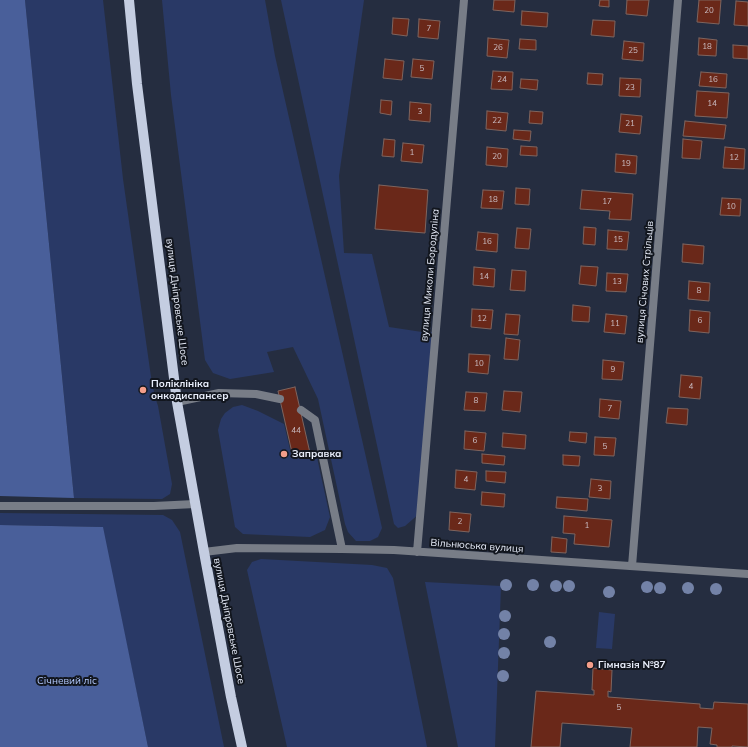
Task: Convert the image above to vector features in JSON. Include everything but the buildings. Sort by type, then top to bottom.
[{"type":"main road","name":"вулиця Дніпровське Шосе","points":[[129,0],[136,84],[177,402],[204,552],[242,747]]},
{"type":"street","name":"вулиця Миколи Бородуліна","points":[[417,552],[464,0]]},
{"type":"street","name":"вулиця Січових Стрільців","points":[[632,566],[678,0]]},
{"type":"street","points":[[177,402],[219,393],[256,394],[280,399]]},
{"type":"street","points":[[300,410],[315,420],[342,549]]},
{"type":"street","points":[[0,506],[154,506],[195,504]]},
{"type":"street","name":"Вільнюська вулиця","points":[[204,552],[237,548],[342,549],[417,552],[748,574]]},
{"type":"shaded area","points":[[25,0],[103,0],[123,179],[151,377],[158,406],[172,484],[170,494],[162,499],[74,498]]},
{"type":"shaded area","points":[[162,0],[265,0],[275,56],[382,528],[378,537],[370,541],[356,541],[348,532],[318,399],[293,347],[267,352],[274,372],[230,379],[213,373],[205,360],[171,95]]},
{"type":"shaded area","points":[[281,0],[364,0],[339,176],[344,253],[372,254],[389,327],[422,332],[435,332],[420,513],[405,526],[398,528],[394,524]]},
{"type":"shaded area","points":[[242,405],[284,424],[292,458],[316,453],[330,517],[325,530],[310,537],[243,534],[235,527],[218,430],[221,419],[225,413],[233,407]]},
{"type":"shaded area","points":[[0,513],[163,515],[172,520],[180,532],[224,747],[148,747],[102,527],[0,525]]},
{"type":"shaded area","points":[[261,559],[372,565],[387,568],[393,578],[427,747],[287,747],[247,570],[252,562]]},
{"type":"shaded area","points":[[425,582],[501,586],[495,747],[458,747]]},
{"type":"shaded area","points":[[599,612],[615,614],[612,649],[596,648]]},
{"type":"green space","points":[[0,0],[25,0],[74,498],[0,496]]},
{"type":"green space","name":"Січневий ліс","points":[[0,525],[103,527],[148,747],[0,747]]},
{"type":"place","name":"Поліклініка онкодиспансер","points":[[143,390]]},
{"type":"place","name":"Заправка","points":[[284,454]]},
{"type":"place","name":"Гімназія №87","points":[[590,665]]}]
